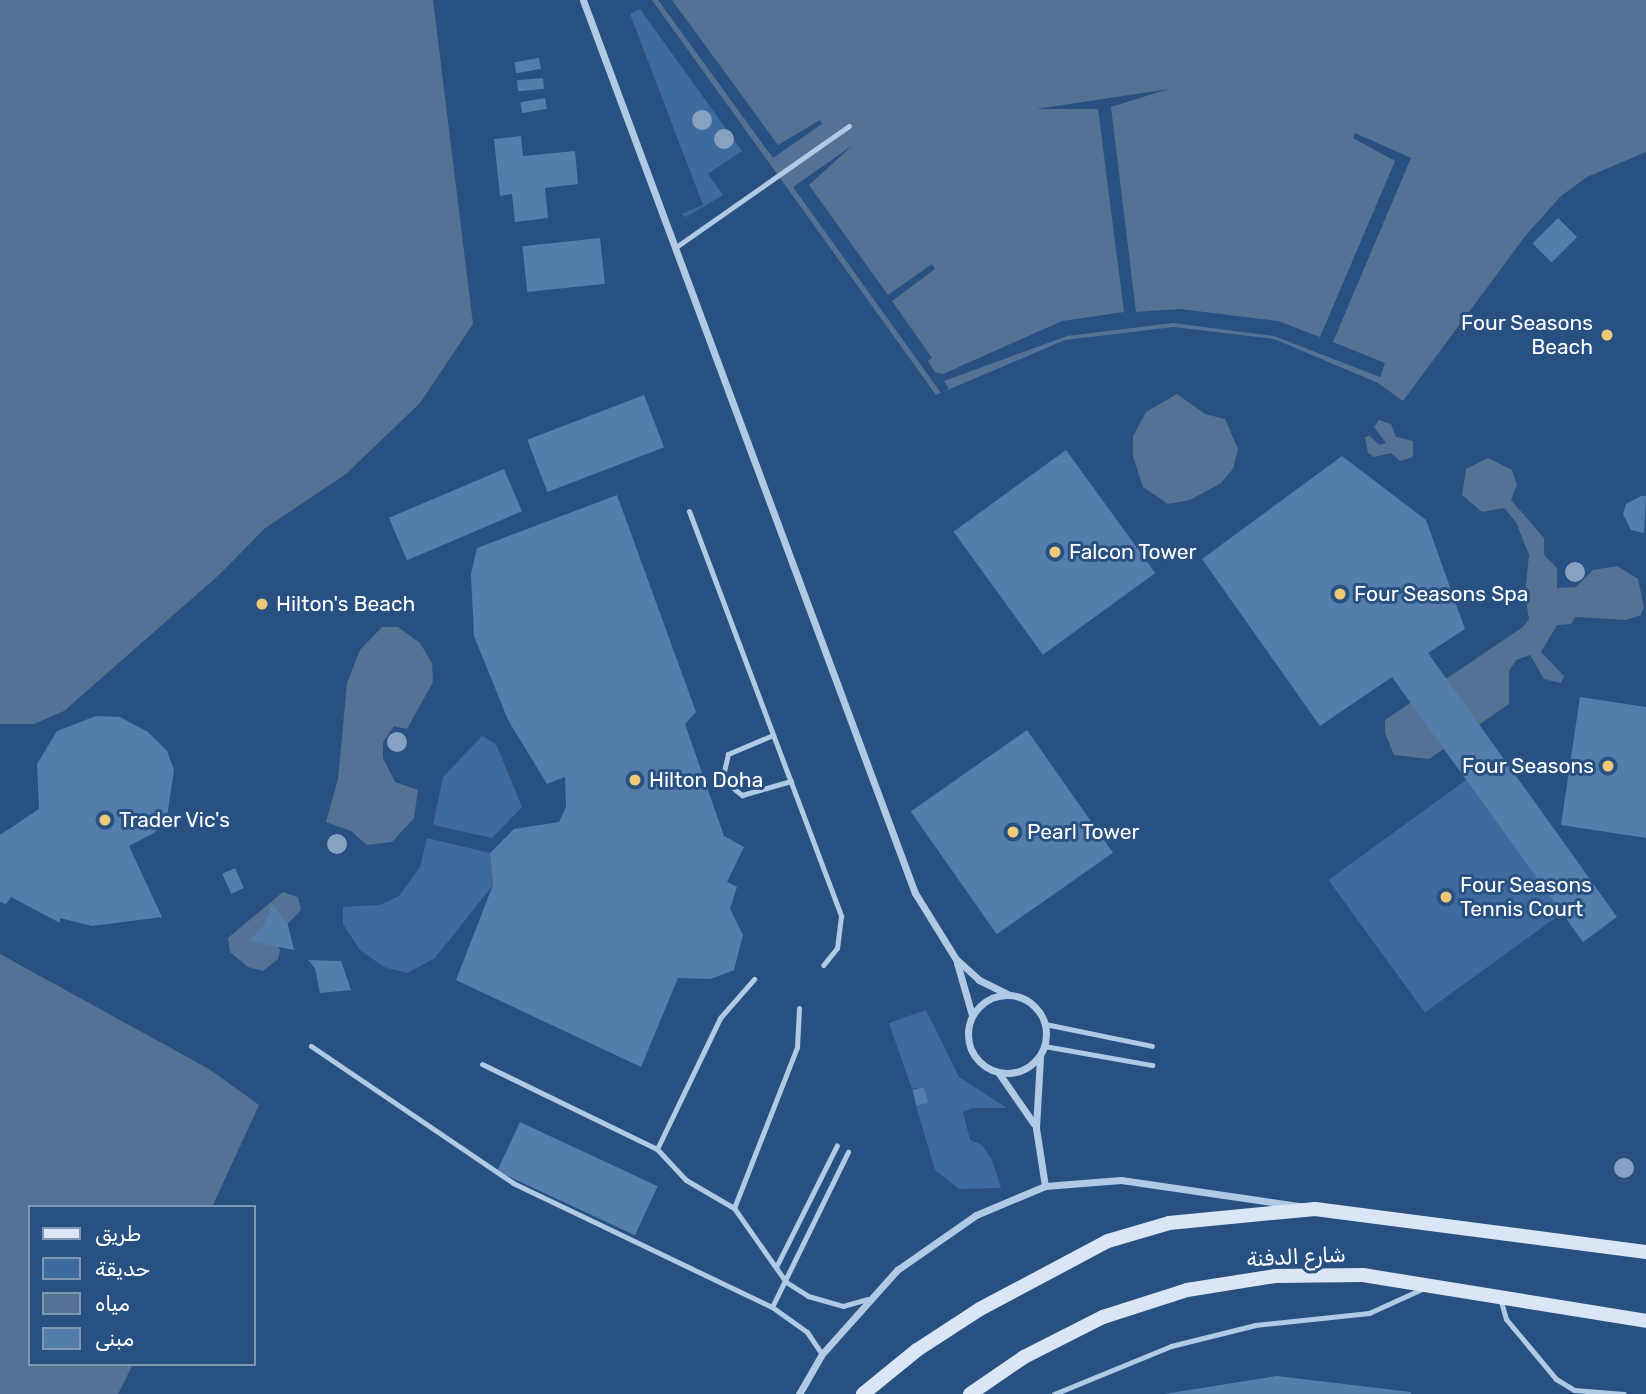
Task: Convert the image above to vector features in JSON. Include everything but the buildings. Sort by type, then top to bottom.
[{"type":"main road","name":"شارع الدفنة","points":[[863,1394],[917,1350],[980,1309],[1108,1241],[1170,1223],[1315,1209],[1646,1252]]},
{"type":"main road","name":"شارع الدفنة","points":[[970,1394],[1062,1336],[1103,1317],[1187,1290],[1231,1281],[1319,1274],[1431,1285],[1646,1321]]},
{"type":"street","points":[[583,0],[834,668],[882,814],[915,893],[956,959],[979,980],[1034,1005],[1045,1024],[1044,1046],[1040,1055],[1036,1128],[1045,1186]]},
{"type":"street","points":[[956,959],[972,1015],[967,1035],[973,1054],[998,1072],[1036,1128]]},
{"type":"street","points":[[972,1015],[991,998],[1008,994]]},
{"type":"street","points":[[998,1072],[1021,1070],[1040,1055]]},
{"type":"street","name":"شارع الدفنة","points":[[799,1394],[822,1354],[867,1299],[897,1270],[976,1215],[1045,1186],[1121,1180],[1315,1209]]},
{"type":"lane","points":[[676,247],[849,126]]},
{"type":"lane","points":[[690,510],[841,916],[836,948],[823,965]]},
{"type":"lane","points":[[773,735],[728,754],[722,779],[742,794],[790,781]]},
{"type":"lane","points":[[657,1149],[720,1018],[754,979]]},
{"type":"lane","points":[[734,1208],[793,1060],[799,1034],[799,1008]]},
{"type":"lane","points":[[1045,1024],[1152,1046]]},
{"type":"lane","points":[[310,1046],[513,1183],[772,1307],[807,1332],[822,1354]]},
{"type":"lane","points":[[1044,1046],[1152,1065]]},
{"type":"lane","points":[[482,1064],[657,1149],[686,1180],[734,1208],[786,1282],[831,1306],[867,1299]]},
{"type":"lane","points":[[776,1267],[837,1145]]},
{"type":"lane","points":[[772,1307],[848,1152]]},
{"type":"lane","points":[[1054,1394],[1171,1346],[1255,1325],[1369,1313],[1398,1304],[1431,1285]]},
{"type":"lane","points":[[1500,1298],[1506,1319],[1556,1379],[1574,1390],[1624,1394]]},
{"type":"green space","points":[[640,9],[742,151],[708,174],[723,195],[686,217],[681,214],[703,205],[630,14]]},
{"type":"green space","points":[[482,736],[496,744],[522,807],[492,838],[433,825],[443,777]]},
{"type":"green space","name":"Four Seasons Tennis Court","points":[[1466,780],[1562,913],[1425,1013],[1328,880]]},
{"type":"green space","points":[[427,838],[490,853],[493,885],[435,958],[407,973],[384,967],[360,950],[343,924],[343,907],[380,905],[399,896],[420,867]]},
{"type":"green space","points":[[926,1010],[959,1077],[1007,1108],[972,1108],[963,1112],[970,1140],[982,1145],[992,1160],[1001,1188],[959,1189],[935,1170],[916,1106],[924,1087],[912,1089],[889,1023]]},
{"type":"water","points":[[0,0],[433,0],[473,324],[420,403],[346,474],[264,529],[220,574],[64,711],[34,724],[0,724]]},
{"type":"water","points":[[652,0],[1646,0],[1646,152],[1587,177],[1561,196],[1526,235],[1403,401],[1378,383],[1274,339],[1174,327],[1065,340],[936,395]]},
{"type":"water","points":[[1177,394],[1205,414],[1225,419],[1238,449],[1233,469],[1221,483],[1190,500],[1168,504],[1143,487],[1133,456],[1133,436],[1146,412]]},
{"type":"water","points":[[1379,420],[1391,424],[1396,437],[1413,441],[1413,457],[1400,461],[1391,453],[1374,457],[1368,453],[1365,437],[1370,436],[1379,445],[1386,443],[1374,427]]},
{"type":"water","points":[[1488,458],[1512,470],[1517,485],[1511,500],[1544,538],[1544,555],[1557,568],[1557,588],[1576,587],[1593,570],[1617,566],[1638,579],[1644,607],[1641,615],[1626,620],[1575,617],[1571,624],[1557,625],[1541,652],[1564,676],[1561,683],[1544,679],[1530,655],[1516,660],[1509,671],[1509,704],[1429,759],[1394,755],[1385,733],[1385,720],[1523,627],[1529,619],[1525,594],[1529,555],[1516,522],[1504,508],[1482,512],[1462,495],[1466,469]]},
{"type":"water","points":[[382,627],[398,627],[420,643],[432,663],[433,682],[407,729],[394,726],[383,742],[383,758],[395,782],[418,790],[414,818],[392,842],[367,845],[351,831],[326,822],[338,779],[347,683],[360,650]]},
{"type":"water","points":[[283,892],[298,897],[301,910],[274,938],[280,950],[278,959],[263,971],[248,967],[230,952],[228,938]]},
{"type":"water","points":[[0,954],[209,1069],[259,1105],[213,1205],[28,1205],[28,1366],[132,1366],[118,1394],[0,1394]]},
{"type":"pier","points":[[658,0],[672,0],[778,145],[820,120],[822,124],[773,158]]},
{"type":"pier","points":[[1169,89],[1111,107],[1136,312],[1180,309],[1278,321],[1320,337],[1395,161],[1353,138],[1355,133],[1411,158],[1333,342],[1385,363],[1380,377],[1274,336],[1173,323],[1067,336],[944,381],[949,389],[941,393],[793,187],[853,145],[809,185],[888,295],[932,264],[935,269],[892,301],[932,358],[928,361],[935,372],[943,374],[1062,321],[1124,312],[1098,109],[1036,109]]},
{"type":"place","name":"Four Seasons Beach","points":[[1607,335]]},
{"type":"place","name":"Falcon Tower","points":[[1055,552]]},
{"type":"place","name":"Four Seasons Spa","points":[[1340,594]]},
{"type":"place","name":"Hilton's Beach","points":[[262,604]]},
{"type":"place","name":"Four Seasons","points":[[1608,766]]},
{"type":"place","name":"Hilton Doha","points":[[635,780]]},
{"type":"place","name":"Trader Vic's","points":[[105,820]]},
{"type":"place","name":"Pearl Tower","points":[[1013,832]]},
{"type":"place","name":"Four Seasons Tennis Court","points":[[1446,897]]}]
